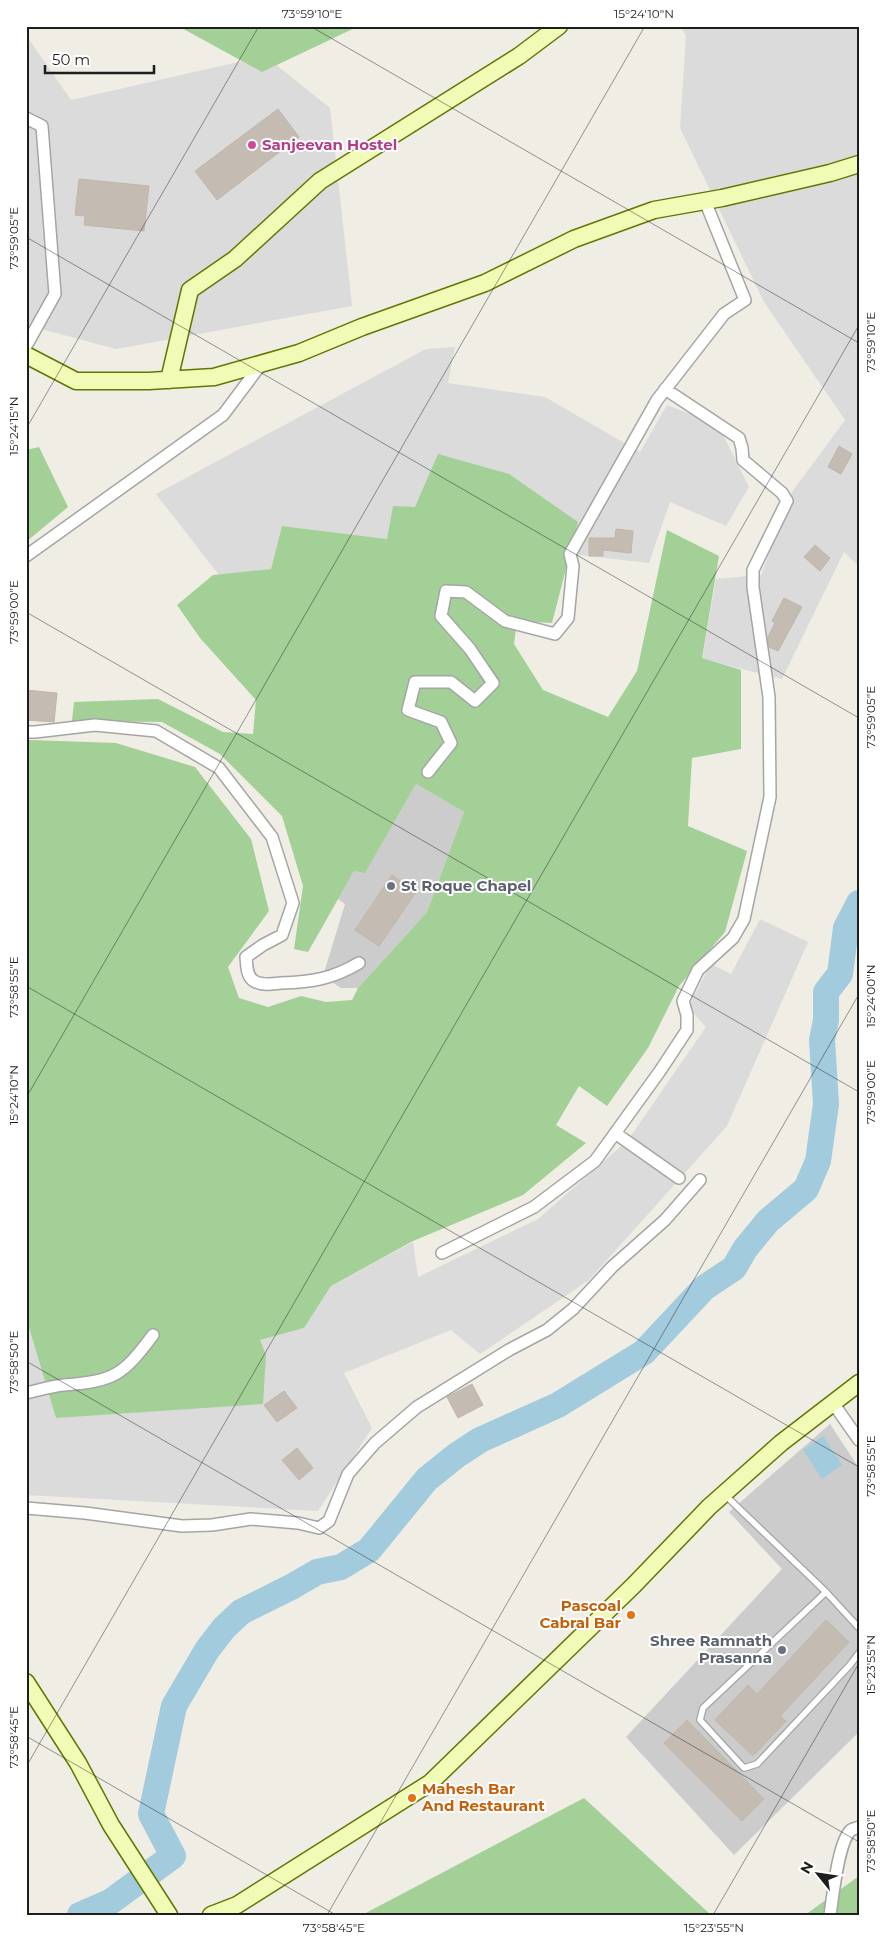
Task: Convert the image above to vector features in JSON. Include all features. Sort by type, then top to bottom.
[{"type":"street","points":[[169,380],[190,290],[235,259],[320,181],[520,56],[560,26]]},
{"type":"street","points":[[26,118],[42,126],[55,294],[26,346]]},
{"type":"street","points":[[26,355],[76,381],[169,380],[214,377],[299,353],[362,327],[485,283],[574,239],[654,210],[706,201],[830,173],[859,164]]},
{"type":"street","points":[[428,772],[451,743],[441,722],[408,710],[416,682],[450,682],[475,701],[493,683],[470,649],[442,616],[446,591],[466,592],[506,621],[555,634],[568,618],[573,566],[570,554],[657,400],[724,314],[745,300],[706,201]]},
{"type":"street","points":[[26,556],[222,415],[262,363]]},
{"type":"street","points":[[442,1253],[534,1207],[595,1161],[687,1030],[687,1015],[683,1001],[698,970],[733,938],[744,919],[770,797],[769,697],[753,587],[753,570],[786,501],[782,493],[744,460],[738,438],[665,389]]},
{"type":"street","points":[[26,732],[94,725],[156,731],[219,768],[272,837],[293,903],[282,935],[246,957],[247,972],[254,981],[266,984],[314,982],[345,972],[359,963]]},
{"type":"street","points":[[615,1133],[679,1178]]},
{"type":"street","points":[[26,1508],[85,1513],[182,1526],[212,1525],[251,1520],[298,1524],[319,1528],[329,1521],[348,1474],[375,1443],[417,1407],[509,1350],[546,1330],[573,1310],[612,1267],[666,1220],[700,1180]]},
{"type":"street","points":[[26,1393],[63,1385],[80,1385],[102,1381],[115,1375],[126,1367],[153,1334]]},
{"type":"street","points":[[211,1915],[237,1905],[430,1783],[634,1585],[724,1494],[781,1443],[859,1383]]},
{"type":"street","points":[[833,1402],[859,1440]]},
{"type":"street","points":[[26,1682],[78,1763],[111,1826],[169,1915]]},
{"type":"street","points":[[830,1915],[837,1867],[845,1841],[852,1830],[859,1827]]},
{"type":"lane","points":[[724,1494],[826,1592],[859,1628]]},
{"type":"lane","points":[[826,1592],[703,1708],[700,1720],[744,1768],[757,1764],[859,1653]]},
{"type":"shaded area","points":[[681,26],[859,26],[859,566],[844,552],[782,679],[702,659],[716,579],[761,575],[792,492],[845,420],[764,302],[680,128],[686,36]]},
{"type":"shaded area","points":[[26,35],[71,100],[265,56],[330,108],[352,306],[116,349],[26,325]]},
{"type":"shaded area","points":[[455,347],[448,383],[545,397],[640,452],[667,405],[718,425],[749,487],[726,526],[670,502],[649,563],[570,554],[415,508],[393,507],[387,539],[282,526],[271,569],[219,575],[156,494],[426,349]]},
{"type":"shaded area","name":"St Roque Chapel","points":[[416,784],[464,812],[427,912],[358,988],[341,988],[323,976],[345,904],[338,899],[354,871],[365,872]]},
{"type":"shaded area","points":[[760,919],[808,942],[727,1126],[589,1280],[480,1354],[451,1330],[344,1373],[372,1428],[318,1511],[26,1495],[26,1328],[29,1329],[56,1418],[85,1415],[260,1340],[304,1328],[331,1286],[413,1242],[418,1277],[538,1219],[628,1140],[706,1027],[688,1007],[711,964],[731,974]]},
{"type":"shaded area","name":"Shree Ramnath Prasanna","points":[[830,1424],[859,1468],[859,1732],[734,1855],[626,1737],[782,1569],[729,1512]]},
{"type":"green space","points":[[178,26],[359,26],[262,72]]},
{"type":"green space","points":[[39,447],[68,507],[26,542],[26,450]]},
{"type":"green space","points":[[438,454],[509,474],[578,522],[552,623],[517,621],[514,644],[543,690],[608,717],[637,671],[667,530],[719,556],[702,658],[741,670],[741,749],[692,758],[688,826],[747,851],[725,932],[679,986],[648,1048],[607,1106],[579,1086],[556,1125],[586,1143],[523,1195],[413,1241],[331,1286],[304,1328],[260,1340],[266,1355],[263,1404],[56,1418],[26,1318],[26,750],[29,740],[116,743],[195,767],[251,839],[269,911],[228,967],[239,998],[268,1007],[301,996],[326,1002],[352,1000],[358,988],[427,912],[464,812],[416,784],[365,873],[354,871],[308,952],[294,949],[303,886],[282,816],[220,754],[162,722],[72,721],[74,702],[158,699],[223,732],[253,734],[256,700],[200,638],[177,605],[213,575],[271,569],[282,526],[387,539],[393,506],[415,507]]},
{"type":"green space","points":[[584,1798],[711,1915],[362,1915]]},
{"type":"green space","points":[[859,1876],[859,1915],[805,1915]]},
{"type":"water","points":[[823,1436],[842,1465],[822,1479],[803,1450]]},
{"type":"building","points":[[278,109],[299,137],[217,200],[195,171]]},
{"type":"building","points":[[79,179],[149,186],[144,231],[84,225],[85,216],[75,215]]},
{"type":"building","points":[[839,446],[852,454],[841,474],[828,467]]},
{"type":"building","points":[[616,529],[633,531],[631,553],[603,550],[603,556],[589,556],[589,538],[615,538]]},
{"type":"building","points":[[815,545],[830,558],[820,571],[804,557]]},
{"type":"building","points":[[784,598],[802,607],[778,651],[769,647],[768,637],[775,623],[772,621]]},
{"type":"building","points":[[26,690],[57,693],[54,722],[26,720]]},
{"type":"building","points":[[392,875],[416,892],[379,946],[355,930]]},
{"type":"building","points":[[472,1384],[483,1405],[458,1418],[447,1397]]},
{"type":"building","points":[[284,1391],[297,1408],[277,1422],[264,1405]]},
{"type":"building","points":[[297,1448],[313,1468],[299,1480],[282,1460]]},
{"type":"building","points":[[826,1620],[849,1642],[780,1716],[786,1721],[753,1756],[715,1720],[748,1685],[757,1694]]},
{"type":"building","points":[[687,1720],[764,1799],[742,1821],[664,1743]]},
{"type":"waterway","points":[[80,1915],[110,1902],[173,1856],[151,1814],[174,1706],[207,1650],[224,1628],[241,1612],[317,1572],[341,1567],[369,1550],[427,1479],[457,1455],[480,1440],[558,1405],[644,1352],[704,1288],[734,1268],[745,1249],[768,1221],[806,1189],[818,1161],[826,1104],[822,1040],[826,1020],[826,992],[840,974],[846,928],[859,903]]},
{"type":"place","name":"Sanjeevan Hostel","points":[[252,145]]},
{"type":"place","name":"St Roque Chapel","points":[[391,886]]},
{"type":"place","name":"Pascoal Cabral Bar","points":[[631,1615]]},
{"type":"place","name":"Shree Ramnath Prasanna","points":[[782,1650]]},
{"type":"place","name":"Mahesh Bar And Restaurant","points":[[412,1798]]}]
